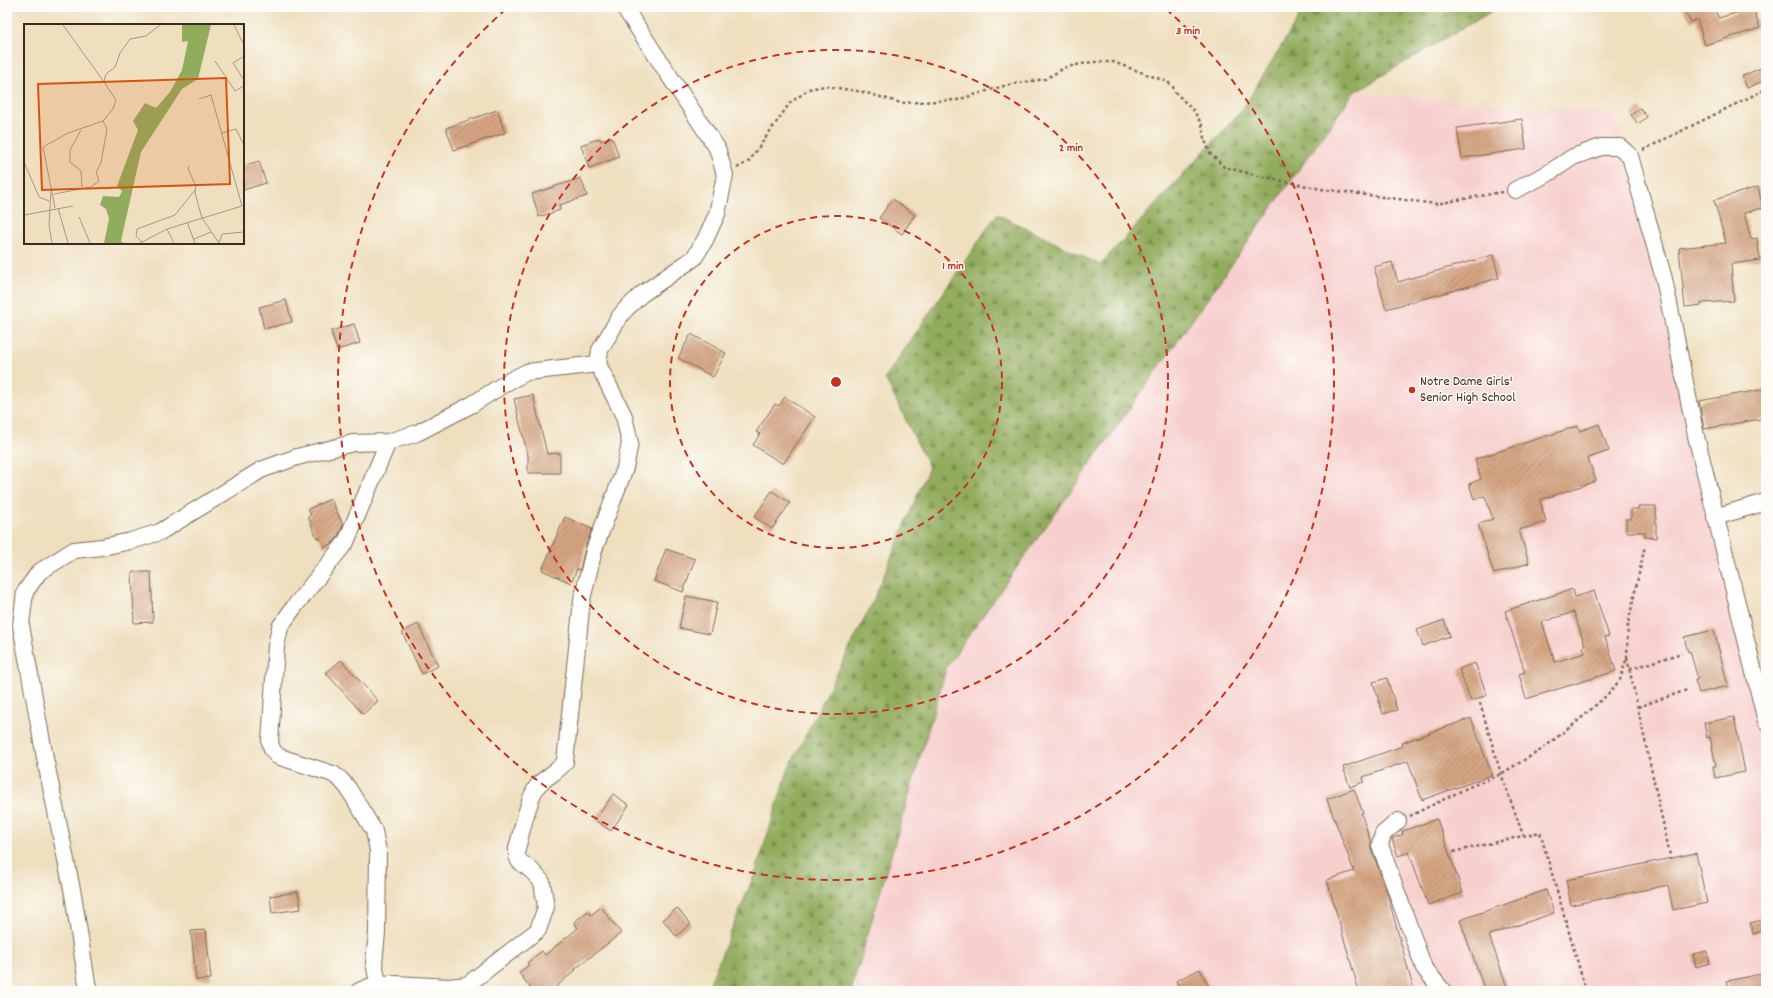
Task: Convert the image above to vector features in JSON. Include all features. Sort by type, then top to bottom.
[{"type":"street","points":[[359,991],[378,983],[450,987],[467,985],[538,930],[546,907],[542,882],[531,870],[519,861],[517,856],[517,848],[533,793],[539,784],[565,762],[582,600],[594,550],[625,468],[630,443],[624,416],[598,364],[600,350],[620,316],[642,294],[694,258],[705,240],[717,214],[725,175],[717,148],[624,7]]},
{"type":"street","points":[[1515,190],[1547,174],[1573,157],[1601,147],[1620,147],[1630,156],[1664,279],[1696,436],[1766,721]]},
{"type":"street","points":[[88,988],[73,894],[45,758],[21,625],[24,592],[39,572],[74,550],[102,547],[131,541],[160,532],[261,470],[297,457],[353,443],[388,442],[424,430],[471,406],[508,381],[527,372],[598,364]]},
{"type":"street","points":[[378,983],[374,963],[377,933],[378,851],[374,831],[348,788],[341,780],[333,774],[277,756],[272,749],[270,742],[276,646],[280,627],[294,607],[346,542],[388,442]]},
{"type":"street","points":[[1715,517],[1766,502]]},
{"type":"street","points":[[1398,821],[1383,834],[1380,844],[1424,968],[1443,991]]},
{"type":"path","points":[[725,175],[749,161],[790,103],[809,89],[825,86],[863,92],[902,103],[957,100],[1007,85],[1045,79],[1066,67],[1092,62],[1113,62],[1168,82],[1173,87],[1175,92],[1194,111],[1202,125],[1204,138],[1210,153],[1224,167],[1321,189],[1436,204],[1515,190]]},
{"type":"path","points":[[1630,156],[1766,89]]},
{"type":"path","points":[[1398,821],[1469,787],[1501,774],[1541,750],[1580,720],[1606,696],[1620,680],[1627,657],[1628,624],[1645,546]]},
{"type":"path","points":[[1630,669],[1682,653]]},
{"type":"path","points":[[1627,657],[1670,855]]},
{"type":"path","points":[[1638,707],[1687,690]]},
{"type":"path","points":[[1480,703],[1501,774],[1523,835]]},
{"type":"path","points":[[1453,852],[1540,832],[1586,991]]},
{"type":"shaded area","name":"Notre Dame Girls' Senior High School","points":[[1354,92],[1615,114],[1766,742],[1766,991],[851,991],[946,667]]},
{"type":"green space","points":[[1305,7],[1499,7],[1354,92],[947,666],[851,991],[719,991],[710,983],[757,868],[788,770],[871,606],[929,467],[885,378],[997,214],[1100,265],[1242,110]]},
{"type":"building","points":[[1682,7],[1717,7],[1714,9],[1719,18],[1753,8],[1760,28],[1705,45],[1697,19],[1691,22]]},
{"type":"building","points":[[1766,66],[1766,80],[1747,88],[1742,76]]},
{"type":"building","points":[[1640,108],[1647,117],[1638,124],[1631,115]]},
{"type":"building","points":[[497,110],[505,133],[454,150],[446,128]]},
{"type":"building","points":[[1522,119],[1526,149],[1462,158],[1457,128]]},
{"type":"building","points":[[612,137],[619,157],[589,168],[581,145],[600,138],[601,141]]},
{"type":"building","points":[[259,161],[266,183],[244,190],[244,166]]},
{"type":"building","points":[[581,178],[587,196],[559,205],[560,210],[539,217],[532,194]]},
{"type":"building","points":[[1758,187],[1763,208],[1744,213],[1751,239],[1757,238],[1760,260],[1731,264],[1734,301],[1701,303],[1702,305],[1685,307],[1679,248],[1726,243],[1714,200]]},
{"type":"building","points":[[893,199],[915,215],[902,234],[879,218]]},
{"type":"building","points":[[1493,255],[1499,278],[1386,309],[1374,267],[1392,262],[1398,282]]},
{"type":"building","points":[[286,300],[292,322],[264,329],[259,307]]},
{"type":"building","points":[[354,324],[360,343],[337,350],[331,331]]},
{"type":"building","points":[[691,334],[726,353],[713,377],[678,358]]},
{"type":"building","points":[[1766,389],[1766,418],[1704,429],[1699,401]]},
{"type":"building","points":[[533,395],[547,454],[560,453],[560,473],[528,473],[528,456],[514,399]]},
{"type":"building","points":[[785,397],[815,417],[783,464],[753,445],[760,434],[756,432],[775,404],[779,406]]},
{"type":"building","points":[[1599,424],[1609,451],[1588,458],[1596,481],[1540,500],[1546,522],[1519,530],[1529,563],[1494,574],[1478,524],[1493,519],[1485,496],[1474,499],[1469,484],[1481,479],[1475,459],[1578,426],[1580,431]]},
{"type":"building","points":[[772,491],[790,503],[772,529],[754,517]]},
{"type":"building","points":[[331,499],[343,525],[338,537],[333,543],[324,547],[320,538],[317,538],[308,517],[311,515],[308,509]]},
{"type":"building","points":[[1639,506],[1656,506],[1656,538],[1645,537],[1645,532],[1626,532],[1626,519],[1631,519],[1631,509],[1638,509]]},
{"type":"building","points":[[565,517],[592,529],[585,548],[580,570],[577,569],[571,583],[542,570]]},
{"type":"building","points":[[666,549],[695,559],[683,592],[654,581]]},
{"type":"building","points":[[132,572],[151,572],[153,622],[134,623]]},
{"type":"building","points":[[1573,589],[1575,597],[1594,591],[1609,636],[1605,637],[1616,671],[1526,699],[1519,674],[1525,672],[1505,611]],"holes":[[[1574,612],[1585,646],[1583,647],[1585,653],[1555,662],[1542,622]]]},
{"type":"building","points":[[686,596],[717,602],[710,634],[679,628]]},
{"type":"building","points":[[1444,620],[1450,636],[1423,646],[1417,630]]},
{"type":"building","points":[[418,624],[438,666],[422,674],[402,632]]},
{"type":"building","points":[[1714,630],[1728,686],[1699,693],[1695,680],[1698,679],[1690,651],[1688,652],[1684,637]]},
{"type":"building","points":[[341,660],[378,701],[363,714],[326,673]]},
{"type":"building","points":[[1475,663],[1487,695],[1471,701],[1459,669]]},
{"type":"building","points":[[1387,678],[1397,710],[1383,714],[1373,682]]},
{"type":"building","points":[[1734,717],[1745,772],[1715,778],[1713,766],[1716,766],[1710,737],[1707,738],[1704,723]]},
{"type":"building","points":[[1471,718],[1492,775],[1422,800],[1408,761],[1363,777],[1364,782],[1350,787],[1343,767],[1403,746],[1402,743]]},
{"type":"building","points":[[1354,789],[1363,813],[1361,813],[1371,843],[1371,848],[1386,889],[1414,991],[1359,991],[1327,880],[1354,871],[1327,799]]},
{"type":"building","points":[[613,794],[629,805],[611,831],[595,820]]},
{"type":"building","points":[[1437,819],[1463,893],[1428,905],[1409,852],[1398,856],[1392,839],[1403,834],[1402,831]]},
{"type":"building","points":[[1696,853],[1707,903],[1673,910],[1668,885],[1571,905],[1566,880]]},
{"type":"building","points":[[1546,890],[1554,913],[1489,935],[1507,987],[1494,991],[1485,991],[1460,920]]},
{"type":"building","points":[[298,892],[301,909],[272,913],[270,896]]},
{"type":"building","points":[[601,907],[621,933],[575,969],[576,970],[551,991],[533,991],[519,973],[529,965],[527,963],[542,951],[545,955],[578,928],[574,922],[588,911],[591,915]]},
{"type":"building","points":[[677,908],[691,924],[676,936],[663,920]]},
{"type":"building","points":[[1766,919],[1766,930],[1753,934],[1750,923]]},
{"type":"building","points":[[206,930],[211,979],[196,980],[191,931]]},
{"type":"building","points":[[1707,951],[1710,963],[1696,967],[1693,954]]},
{"type":"building","points":[[1200,969],[1211,991],[1181,991],[1176,981]]},
{"type":"building","points":[[1766,973],[1766,991],[1730,991],[1727,981]]},
{"type":"place","name":"Notre Dame Girls' Senior High School","points":[[1412,390]]}]
